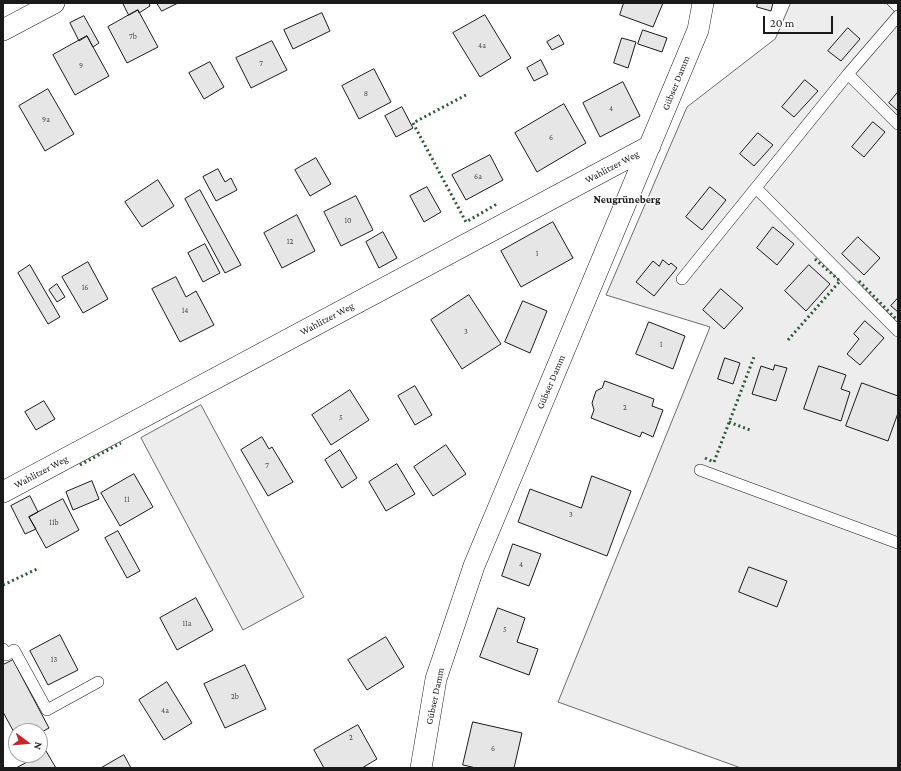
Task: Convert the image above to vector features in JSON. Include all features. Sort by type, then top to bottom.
[{"type":"street","points":[[3,30],[54,3]]},
{"type":"street","name":"Gübser Damm","points":[[421,768],[436,679],[474,566],[698,30],[703,3]]},
{"type":"street","name":"Wahlitzer Weg","points":[[3,492],[650,146]]},
{"type":"lane","points":[[682,279],[848,74],[898,16]]},
{"type":"lane","points":[[848,74],[898,124]]},
{"type":"lane","points":[[756,188],[898,331]]},
{"type":"lane","points":[[700,470],[898,543]]},
{"type":"lane","points":[[3,649],[6,655],[14,650],[47,710],[98,682]]},
{"type":"shaded area","points":[[791,3],[886,3],[898,15],[898,768],[741,768],[558,702],[710,327],[606,295],[687,107],[775,39]]},
{"type":"shaded area","points":[[201,405],[304,597],[243,630],[141,438]]},
{"type":"building","points":[[123,3],[149,3],[150,6],[139,13],[138,10],[129,15]]},
{"type":"building","points":[[157,3],[178,3],[162,11]]},
{"type":"building","points":[[624,3],[663,3],[653,27],[620,15]]},
{"type":"building","points":[[758,3],[773,3],[771,11],[757,7]]},
{"type":"building","points":[[138,10],[158,47],[127,63],[108,27]]},
{"type":"building","points":[[322,13],[330,31],[293,49],[284,30]]},
{"type":"building","points":[[485,15],[511,58],[480,77],[453,33]]},
{"type":"building","points":[[84,16],[99,43],[93,47],[87,36],[79,41],[70,23]]},
{"type":"building","points":[[848,28],[860,39],[841,61],[828,51]]},
{"type":"building","points":[[643,30],[667,38],[662,52],[638,44]]},
{"type":"building","points":[[559,35],[564,44],[552,50],[547,42]]},
{"type":"building","points":[[87,36],[109,76],[75,95],[53,55]]},
{"type":"building","points":[[622,38],[636,42],[628,68],[614,63]]},
{"type":"building","points":[[272,41],[287,70],[251,88],[236,58]]},
{"type":"building","points":[[541,60],[548,74],[534,81],[527,68]]},
{"type":"building","points":[[210,62],[224,87],[204,99],[189,73]]},
{"type":"building","points":[[374,69],[391,102],[359,119],[342,86]]},
{"type":"building","points":[[805,80],[818,91],[794,117],[782,107]]},
{"type":"building","points":[[623,82],[640,116],[600,137],[583,103]]},
{"type":"building","points":[[48,89],[74,134],[45,151],[19,106]]},
{"type":"building","points":[[898,92],[898,111],[889,103]]},
{"type":"building","points":[[564,104],[586,143],[537,172],[515,133]]},
{"type":"building","points":[[402,107],[413,128],[396,137],[385,116]]},
{"type":"building","points":[[873,122],[885,132],[864,157],[852,147]]},
{"type":"building","points":[[758,133],[773,145],[754,166],[740,154]]},
{"type":"building","points":[[490,155],[503,180],[466,200],[452,175]]},
{"type":"building","points":[[316,158],[331,184],[310,196],[295,170]]},
{"type":"building","points":[[218,169],[225,182],[231,178],[237,190],[216,201],[203,177]]},
{"type":"building","points":[[158,180],[174,206],[142,227],[125,202]]},
{"type":"building","points":[[427,187],[441,212],[424,222],[410,196]]},
{"type":"building","points":[[710,187],[726,200],[702,230],[686,217]]},
{"type":"building","points":[[200,190],[241,265],[225,273],[185,199]]},
{"type":"building","points":[[356,196],[373,230],[341,246],[324,212]]},
{"type":"building","points":[[297,215],[315,251],[282,268],[264,233]]},
{"type":"building","points":[[553,222],[573,258],[521,287],[501,251]]},
{"type":"building","points":[[773,227],[794,244],[777,265],[757,248]]},
{"type":"building","points":[[383,232],[397,258],[379,268],[366,242]]},
{"type":"building","points":[[858,237],[880,258],[864,275],[842,254]]},
{"type":"building","points":[[205,244],[220,273],[203,282],[188,253]]},
{"type":"building","points":[[663,260],[669,265],[671,263],[677,268],[654,296],[636,282],[653,261],[659,266]]},
{"type":"building","points":[[88,262],[108,299],[83,313],[62,277]]},
{"type":"building","points":[[30,265],[60,317],[48,324],[18,273]]},
{"type":"building","points":[[809,265],[830,284],[806,311],[785,291]]},
{"type":"building","points":[[176,277],[186,297],[196,291],[214,325],[180,342],[152,289]]},
{"type":"building","points":[[57,284],[65,297],[57,302],[49,290]]},
{"type":"building","points":[[721,289],[743,308],[724,329],[703,310]]},
{"type":"building","points":[[469,295],[501,344],[462,369],[431,320]]},
{"type":"building","points":[[898,298],[898,312],[891,306]]},
{"type":"building","points":[[523,301],[547,311],[530,353],[505,342]]},
{"type":"building","points":[[865,321],[884,338],[860,365],[847,354],[859,339],[854,334]]},
{"type":"building","points":[[649,322],[685,336],[673,369],[636,354]]},
{"type":"building","points":[[725,358],[740,363],[733,384],[718,379]]},
{"type":"building","points":[[775,365],[787,368],[776,401],[752,394],[761,366],[773,370]]},
{"type":"building","points":[[819,366],[846,375],[841,389],[850,392],[841,421],[804,409]]},
{"type":"building","points":[[605,381],[654,399],[652,406],[663,410],[653,437],[642,432],[640,437],[591,418],[594,410],[592,403],[596,391],[602,388]]},
{"type":"building","points":[[862,383],[898,396],[898,413],[888,441],[846,426]]},
{"type":"building","points":[[415,386],[432,415],[415,425],[398,396]]},
{"type":"building","points":[[350,390],[369,420],[331,445],[312,415]]},
{"type":"building","points":[[44,401],[55,419],[36,430],[25,412]]},
{"type":"building","points":[[262,437],[269,449],[272,447],[293,482],[268,496],[241,450]]},
{"type":"building","points":[[446,445],[466,474],[433,496],[414,467]]},
{"type":"building","points":[[340,450],[357,478],[342,488],[325,460]]},
{"type":"building","points":[[397,464],[415,494],[386,511],[369,482]]},
{"type":"building","points":[[134,474],[153,507],[120,526],[101,493]]},
{"type":"building","points":[[592,476],[631,491],[607,556],[518,522],[530,489],[581,508]]},
{"type":"building","points":[[92,481],[99,499],[73,510],[66,492]]},
{"type":"building","points":[[30,496],[38,512],[29,517],[36,529],[25,534],[11,506]]},
{"type":"building","points":[[63,499],[79,530],[46,548],[29,517]]},
{"type":"building","points":[[118,531],[140,571],[127,578],[105,538]]},
{"type":"building","points":[[513,544],[541,554],[529,586],[502,576]]},
{"type":"building","points":[[749,567],[787,581],[777,607],[739,592]]},
{"type":"building","points":[[196,598],[213,630],[177,650],[160,618]]},
{"type":"building","points":[[498,608],[525,618],[517,642],[538,649],[529,675],[480,657]]},
{"type":"building","points":[[60,635],[78,670],[48,685],[30,651]]},
{"type":"building","points":[[386,637],[404,667],[367,690],[348,660]]},
{"type":"building","points":[[13,660],[46,723],[9,723],[3,712],[3,665]]},
{"type":"building","points":[[245,665],[266,709],[225,728],[204,684]]},
{"type":"building","points":[[167,682],[192,723],[164,740],[139,700]]},
{"type":"building","points":[[473,722],[522,733],[514,768],[476,768],[463,765]]},
{"type":"building","points":[[358,725],[377,759],[362,768],[324,768],[314,750]]},
{"type":"building","points":[[48,754],[56,768],[16,768],[25,763],[48,763]]},
{"type":"building","points":[[124,755],[131,768],[101,768]]},
{"type":"hedge","points":[[466,95],[413,123],[466,222],[497,204]]},
{"type":"hedge","points":[[788,340],[840,281],[815,259]]},
{"type":"hedge","points":[[859,281],[898,321]]},
{"type":"hedge","points":[[705,458],[714,462],[754,357]]},
{"type":"hedge","points":[[729,422],[750,430]]},
{"type":"hedge","points":[[80,465],[121,443]]},
{"type":"hedge","points":[[3,585],[37,569]]},
{"type":"district","name":"Neugrüneberg","points":[[627,200]]}]
